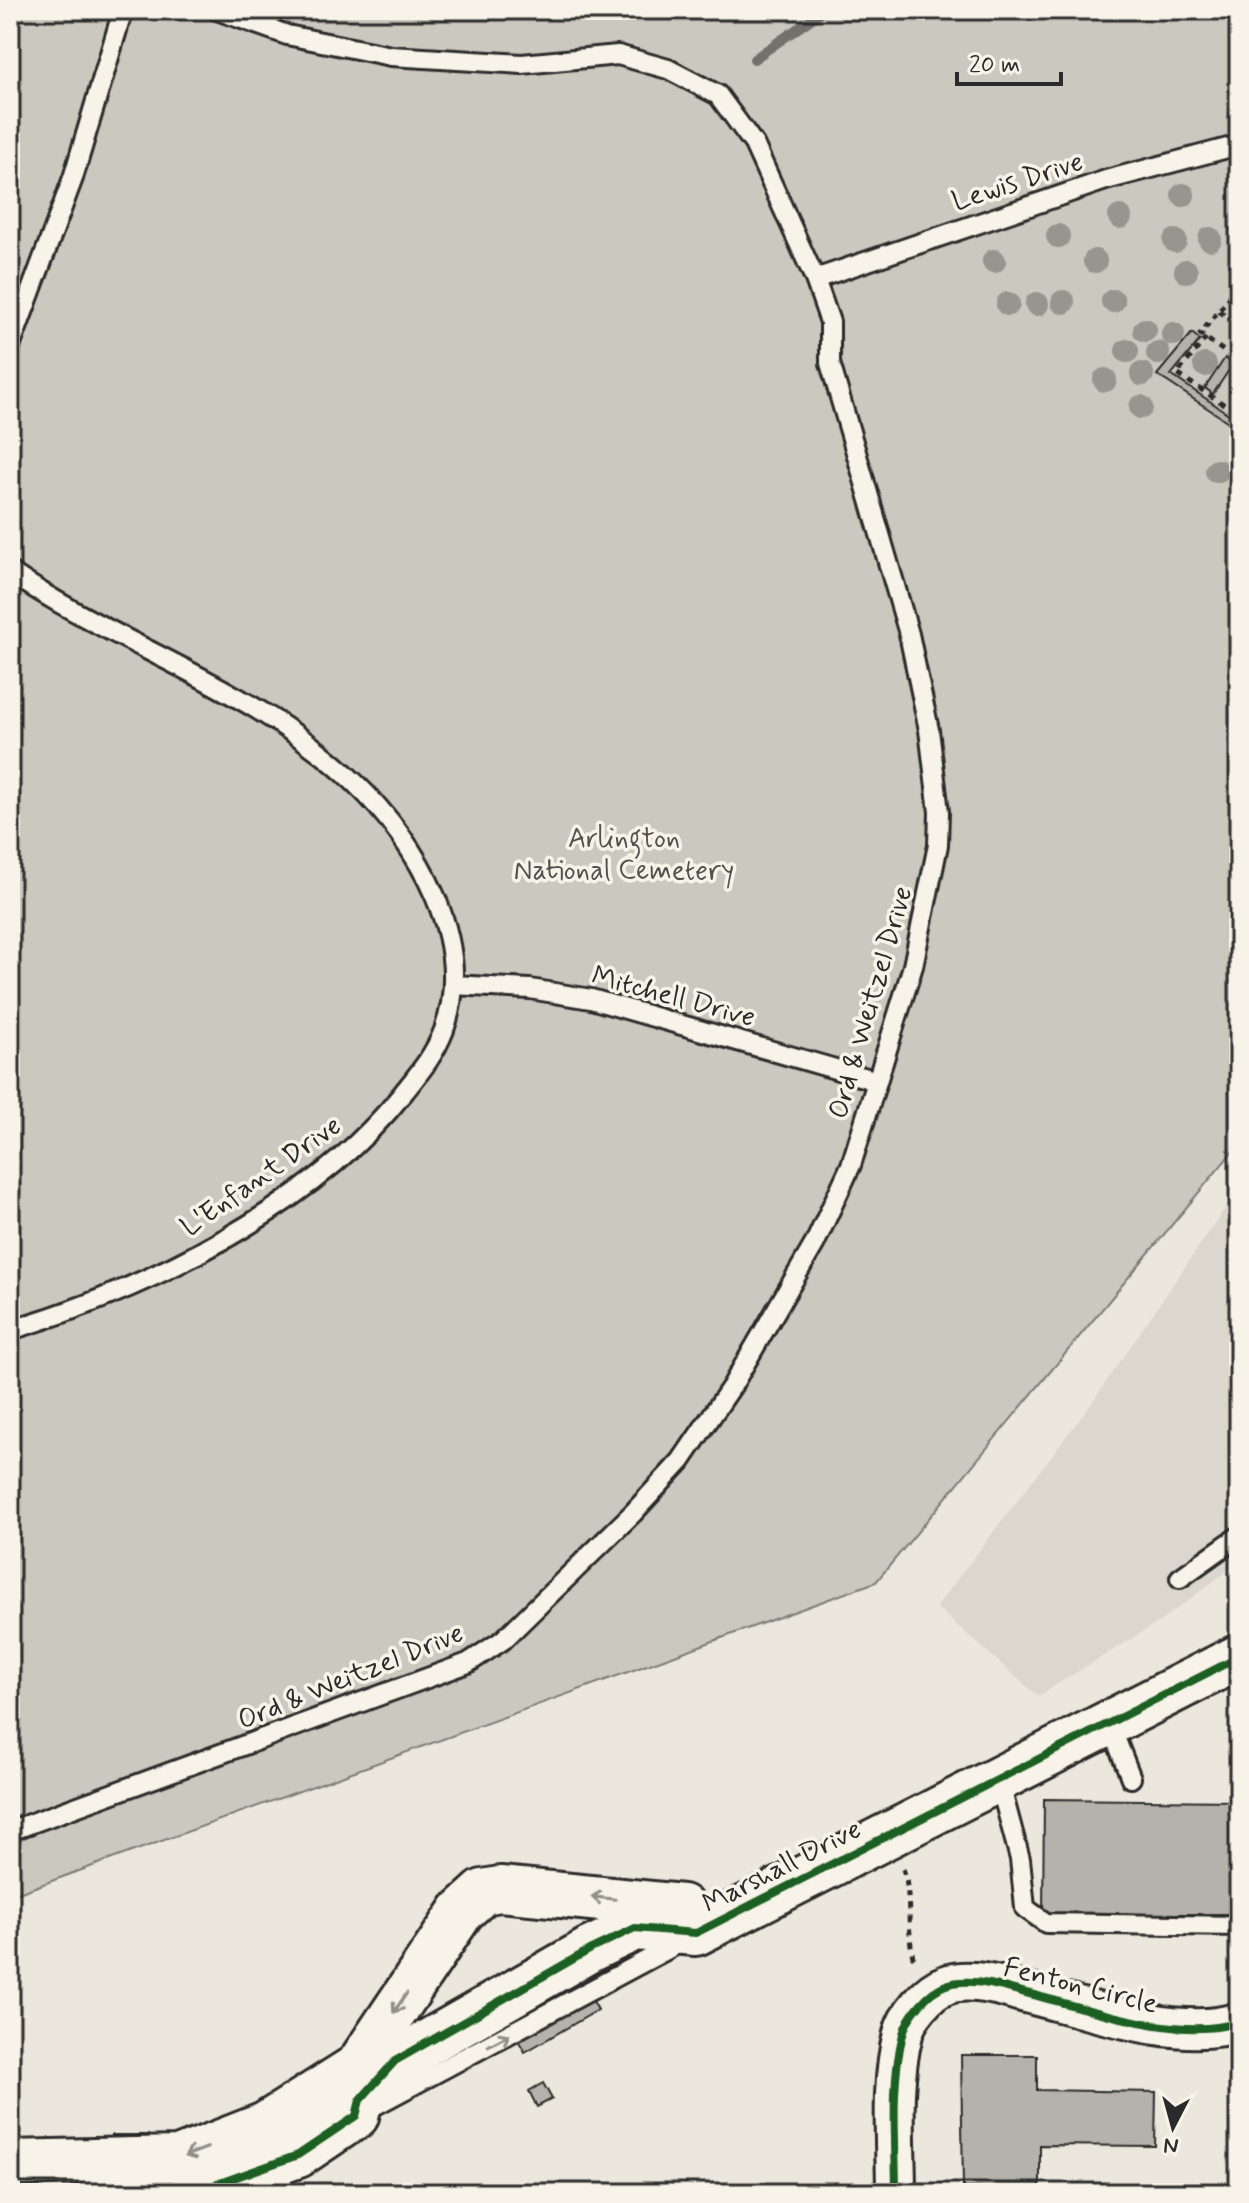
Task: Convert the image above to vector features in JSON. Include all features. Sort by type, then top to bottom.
[{"type":"street","name":"Marshall Drive","points":[[192,2193],[298,2155],[356,2116],[360,2100],[395,2061],[591,1949],[635,1928],[696,1933],[1239,1657]]},
{"type":"street","name":"Marshall Drive","points":[[10,2163],[178,2159],[265,2125],[358,2066],[462,1911],[483,1892],[517,1889],[736,1913]]},
{"type":"street","name":"Fenton Circle","points":[[923,2001],[946,1984],[989,1983],[1177,2030],[1218,2029],[1239,2022]]},
{"type":"street","points":[[896,2193],[896,2070],[904,2030],[923,2001]]},
{"type":"lane","points":[[10,347],[73,178],[123,10]]},
{"type":"lane","name":"Ord & Weitzel Drive","points":[[10,1831],[468,1663],[503,1640],[605,1542],[681,1461],[732,1386],[815,1243],[851,1165],[913,966],[931,892],[939,812],[929,730],[909,634],[830,363],[830,322],[815,279],[746,131],[718,95],[668,69],[618,55],[522,64],[391,56],[287,35],[217,10]]},
{"type":"lane","name":"Lewis Drive","points":[[815,279],[1106,180],[1239,145]]},
{"type":"lane","name":"L'Enfant Drive","points":[[10,572],[269,715],[322,752],[357,784],[413,854],[434,893],[448,936],[453,985],[444,1030],[430,1059],[394,1106],[350,1151],[206,1251],[132,1287],[61,1315],[10,1330]]},
{"type":"lane","name":"Mitchell Drive","points":[[453,985],[530,989],[591,999],[877,1081]]},
{"type":"lane","points":[[1180,1578],[1239,1536]]},
{"type":"lane","points":[[1108,1721],[1131,1778]]},
{"type":"lane","points":[[998,1777],[1020,1859],[1025,1908],[1046,1923],[1239,1926]]},
{"type":"path","points":[[1239,286],[1200,334],[1239,362]]},
{"type":"path","points":[[1219,311],[1239,326]]},
{"type":"path","points":[[1206,338],[1177,374],[1239,414]]},
{"type":"path","points":[[889,1834],[907,1880],[907,1934],[923,2001]]},
{"type":"shaded area","points":[[1239,1188],[1239,1562],[1162,1620],[1038,1696],[936,1607],[1091,1404]]},
{"type":"green space","name":"Arlington National Cemetery","points":[[10,10],[1239,10],[1239,1144],[876,1582],[10,1896]]},
{"type":"building","points":[[1192,333],[1200,340],[1171,375],[1239,421],[1239,429],[1157,375]]},
{"type":"building","points":[[1225,358],[1233,364],[1213,394],[1205,388]]},
{"type":"building","points":[[1044,1799],[1239,1801],[1239,1914],[1043,1914]]},
{"type":"building","points":[[576,1972],[598,2010],[525,2052],[503,2014]]},
{"type":"building","points":[[961,2055],[1037,2055],[1037,2090],[1156,2092],[1155,2146],[1040,2145],[1040,2189],[963,2188]]},
{"type":"building","points":[[543,2083],[552,2099],[537,2107],[529,2091]]},
{"type":"building","points":[[112,2135],[148,2135],[148,2193],[112,2193]]},
{"type":"waterway","points":[[754,59],[824,10]]},
{"type":"cycle path","points":[[192,2193],[298,2155],[356,2116],[360,2100],[395,2061],[591,1949],[635,1928],[696,1933],[1239,1657]]},
{"type":"cycle path","points":[[896,2193],[895,2093],[899,2053],[909,2020],[919,2005],[939,1988],[963,1982],[992,1984],[1100,2013],[1159,2025],[1214,2027],[1239,2022]]}]
